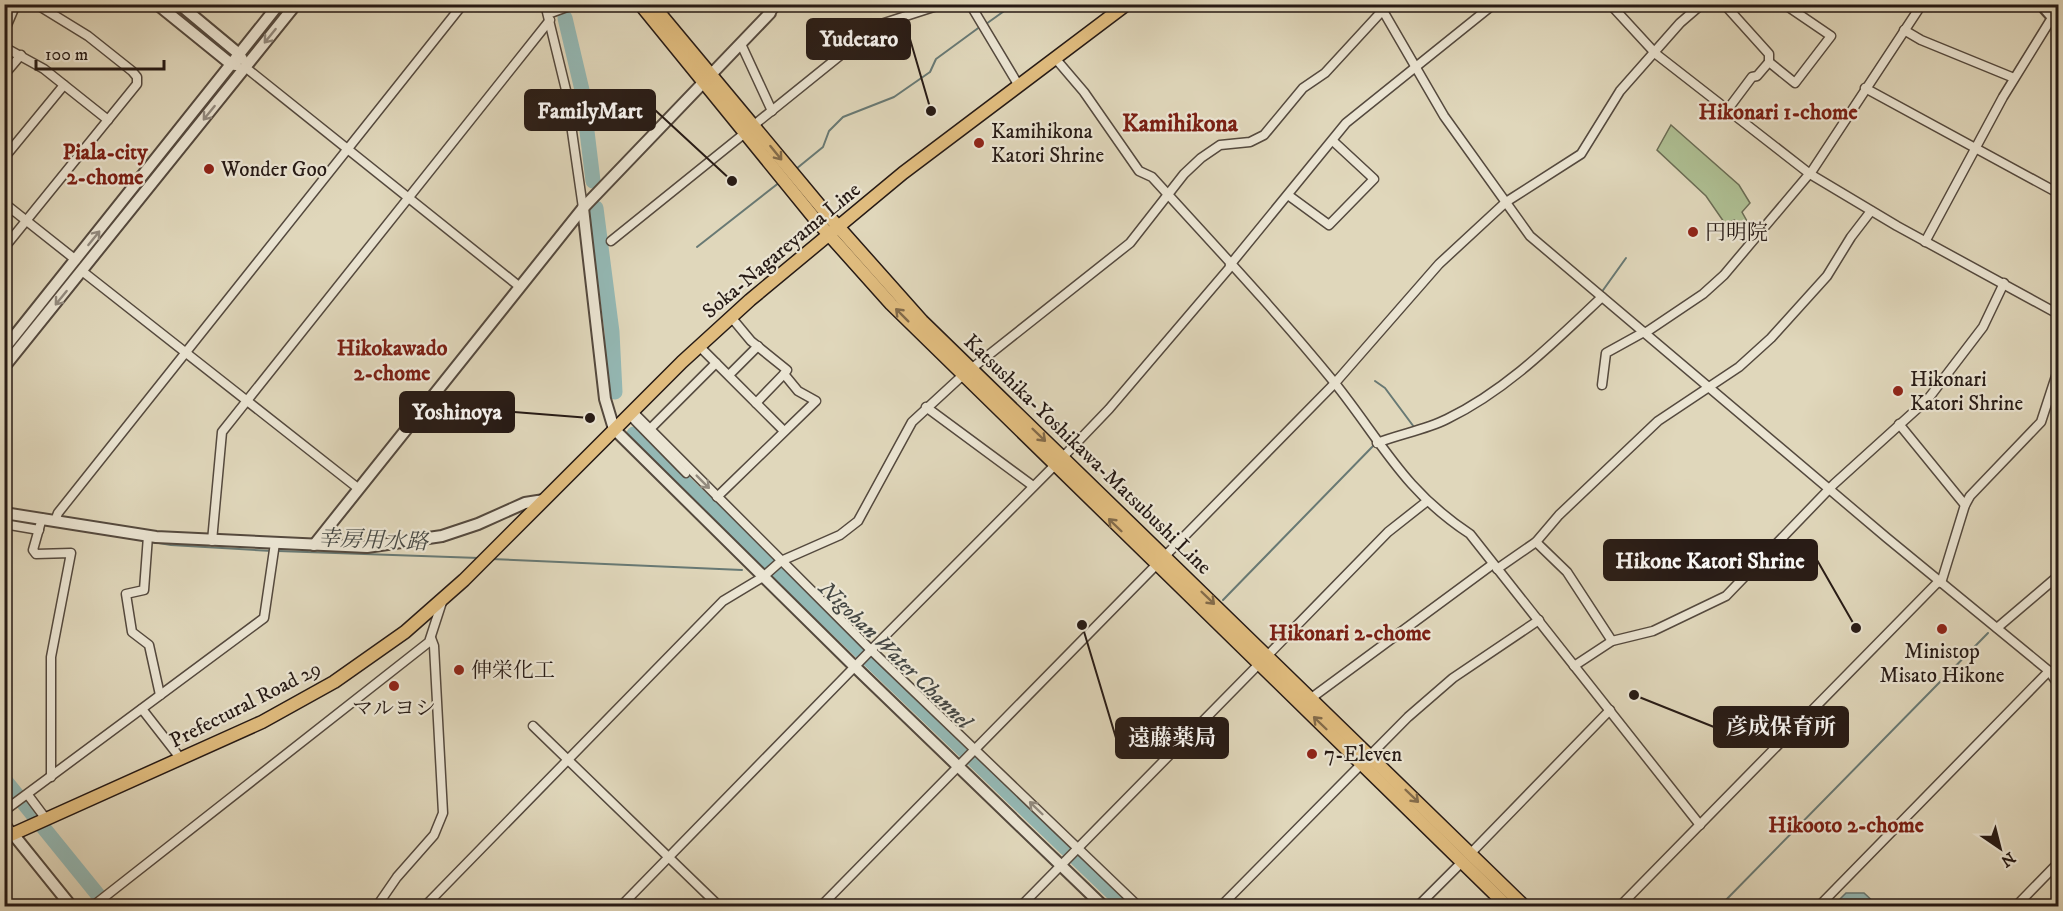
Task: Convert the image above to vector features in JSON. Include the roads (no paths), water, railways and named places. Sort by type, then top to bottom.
[{"type":"main road","name":"Katsushika-Yoshikawa-Matsubushi Line","points":[[640,4],[708,79]]},
{"type":"main road","name":"Katsushika-Yoshikawa-Matsubushi Line","points":[[652,4],[708,79],[833,231],[915,313],[967,372],[1466,858],[1524,906]]},
{"type":"main road","name":"Soka-Nagareyama Line","points":[[484,559],[614,429],[633,416],[699,346],[731,317],[903,173],[1127,4]]},
{"type":"main road","name":"Prefectural Road 29","points":[[9,836],[262,722],[310,697],[370,658],[444,599],[484,559]]},
{"type":"main road","name":"Katsushika-Yoshikawa-Matsubushi Line","points":[[1263,660],[1310,699],[1366,760]]},
{"type":"main road","name":"Katsushika-Yoshikawa-Matsubushi Line","points":[[1466,858],[1507,906]]},
{"type":"street","points":[[4,32],[16,4]]},
{"type":"street","points":[[4,249],[137,84],[137,77],[88,36],[36,4]]},
{"type":"street","points":[[158,4],[231,64],[245,67],[520,287]]},
{"type":"street","points":[[179,4],[239,54],[245,67]]},
{"type":"street","points":[[4,349],[279,4]]},
{"type":"street","points":[[4,367],[296,4]]},
{"type":"street","points":[[55,521],[58,513],[463,4]]},
{"type":"street","points":[[545,4],[566,90],[583,208],[605,399],[614,429],[767,574],[855,667],[963,764],[1061,866],[1103,906]]},
{"type":"street","points":[[314,545],[583,208],[778,4]]},
{"type":"street","points":[[611,241],[878,25],[943,4]]},
{"type":"street","points":[[970,4],[1019,86]]},
{"type":"street","points":[[621,906],[1109,409],[1230,266],[1346,123],[1494,4]]},
{"type":"street","points":[[1610,4],[1656,54],[1810,173],[1925,242],[2058,314]]},
{"type":"street","points":[[821,906],[976,751],[1335,383],[1439,264],[1506,202],[1578,157],[1620,91],[1656,54],[1680,23],[1702,4]]},
{"type":"street","points":[[1724,4],[1769,54],[1769,62],[1757,76],[1752,77],[1728,109]]},
{"type":"street","points":[[1769,62],[1795,83],[1831,36],[1784,4]]},
{"type":"street","points":[[1602,385],[1606,353],[1645,332],[1704,294],[1810,173],[1922,4]]},
{"type":"street","points":[[1925,242],[2014,78],[2056,20],[2041,4]]},
{"type":"street","points":[[212,541],[222,432],[549,17],[574,5]]},
{"type":"street","points":[[425,906],[723,601],[767,574],[781,561],[840,535],[858,521],[912,422],[926,408],[967,372],[1130,243],[1191,167],[1220,145],[1250,142],[1264,135],[1303,88],[1326,72],[1381,7],[1444,116],[1530,236],[1829,489],[2049,671],[2058,684]]},
{"type":"street","points":[[1904,30],[1921,40],[2014,78]]},
{"type":"street","points":[[741,44],[772,111]]},
{"type":"street","points":[[4,47],[21,55],[64,85],[108,120]]},
{"type":"street","points":[[4,75],[21,55]]},
{"type":"street","points":[[1055,58],[1084,92],[1139,171],[1152,177],[1335,383],[1377,443],[1426,502],[1470,534],[1700,825]]},
{"type":"street","points":[[4,158],[64,85]]},
{"type":"street","points":[[1865,88],[2058,193]]},
{"type":"street","points":[[1288,195],[1329,225],[1374,179],[1333,141]]},
{"type":"street","points":[[4,203],[76,260]]},
{"type":"street","points":[[1310,699],[1495,567],[1536,542],[1559,515],[1658,421],[1739,367],[1771,338],[1827,276],[1851,237],[1871,211]]},
{"type":"street","points":[[82,271],[359,489]]},
{"type":"street","points":[[1574,666],[1612,641],[1653,631],[1726,596],[1829,489],[1928,399],[1983,327],[2004,283]]},
{"type":"street","points":[[1377,443],[1446,420],[1473,405],[1528,366],[1602,297]]},
{"type":"street","points":[[731,317],[758,346],[787,370],[756,403]]},
{"type":"street","points":[[699,346],[783,430]]},
{"type":"street","points":[[729,375],[758,346]]},
{"type":"street","points":[[650,429],[716,363]]},
{"type":"street","points":[[1620,906],[1940,582],[1965,504],[2041,422],[2058,370]]},
{"type":"street","points":[[717,497],[783,430],[816,401],[798,391],[784,374]]},
{"type":"street","points":[[926,408],[1033,486]]},
{"type":"street","points":[[633,416],[650,429],[781,561],[867,654],[976,751],[1074,853],[1138,906]]},
{"type":"street","points":[[633,416],[686,474]]},
{"type":"street","points":[[1899,424],[1965,504]]},
{"type":"street","points":[[4,513],[42,518],[148,540],[212,541],[274,549],[314,545],[367,547],[442,536],[478,524],[525,503],[544,500]]},
{"type":"street","points":[[1022,906],[1388,532],[1426,502]]},
{"type":"street","points":[[42,518],[33,550],[36,554],[71,553],[51,657],[51,777]]},
{"type":"street","points":[[4,524],[39,530]]},
{"type":"street","points":[[148,540],[144,590],[126,594],[132,632],[149,645],[160,696]]},
{"type":"street","points":[[1536,542],[1567,572],[1612,641]]},
{"type":"street","points":[[4,811],[264,618],[274,549]]},
{"type":"street","points":[[1998,628],[2058,576]]},
{"type":"street","points":[[93,906],[431,638],[444,599]]},
{"type":"street","points":[[1221,906],[1366,760],[1454,678],[1539,620]]},
{"type":"street","points":[[376,906],[397,877],[434,836],[443,813],[434,646],[431,638]]},
{"type":"street","points":[[1818,906],[2049,671]]},
{"type":"street","points":[[142,709],[181,759]]},
{"type":"street","points":[[1418,906],[1610,710]]},
{"type":"street","points":[[533,726],[718,905]]},
{"type":"street","points":[[28,795],[46,819]]},
{"type":"street","points":[[4,821],[9,836],[71,906]]},
{"type":"street","points":[[2016,906],[2058,863]]},
{"type":"water","points":[[1846,893],[1864,893],[1878,906],[1833,906]]},
{"type":"waterway","points":[[986,24],[1014,4]]},
{"type":"waterway","name":"Nigohan Water Channel","points":[[565,18],[582,90],[593,181]]},
{"type":"waterway","points":[[796,169],[823,147],[829,131],[843,117],[894,97],[930,72],[936,59],[981,26]]},
{"type":"waterway","points":[[697,247],[780,182]]},
{"type":"waterway","name":"Nigohan Water Channel","points":[[596,208],[612,332],[615,392]]},
{"type":"waterway","points":[[1601,293],[1626,258]]},
{"type":"waterway","points":[[1375,381],[1385,388],[1414,427]]},
{"type":"waterway","name":"Nigohan Water Channel","points":[[634,434],[1126,906]]},
{"type":"waterway","points":[[1223,600],[1376,443]]},
{"type":"waterway","name":"幸房用水路","points":[[43,524],[171,545],[272,551]]},
{"type":"waterway","name":"幸房用水路","points":[[278,551],[479,558]]},
{"type":"waterway","name":"幸房用水路","points":[[491,559],[742,570]]},
{"type":"waterway","points":[[1720,906],[1988,633]]},
{"type":"waterway","points":[[4,779],[107,906]]},
{"type":"place","name":"Yudetaro","points":[[931,111]]},
{"type":"place","name":"Kamihikona Katori Shrine","points":[[979,143]]},
{"type":"place","name":"Wonder Goo","points":[[209,169]]},
{"type":"place","name":"FamilyMart","points":[[732,181]]},
{"type":"place","name":"円明院","points":[[1693,232]]},
{"type":"place","name":"Hikonari Katori Shrine","points":[[1898,391]]},
{"type":"place","name":"Yoshinoya","points":[[590,418]]},
{"type":"place","name":"遠藤薬局","points":[[1082,625]]},
{"type":"place","name":"Hikone Katori Shrine","points":[[1856,628]]},
{"type":"place","name":"Ministop Misato Hikone","points":[[1942,629]]},
{"type":"place","name":"伸栄化工","points":[[459,670]]},
{"type":"place","name":"マルヨシ","points":[[394,686]]},
{"type":"place","name":"彦成保育所","points":[[1634,695]]},
{"type":"place","name":"7-Eleven","points":[[1312,754]]},
{"type":"district","name":"Hikonari 1-chome","points":[[1778,111]]},
{"type":"district","name":"Kamihikona","points":[[1180,123]]},
{"type":"district","name":"Piala-city 2-chome","points":[[105,164]]},
{"type":"district","name":"Hikokawado 2-chome","points":[[392,360]]},
{"type":"district","name":"Hikonari 2-chome","points":[[1350,632]]},
{"type":"district","name":"Hikooto 2-chome","points":[[1846,824]]}]
